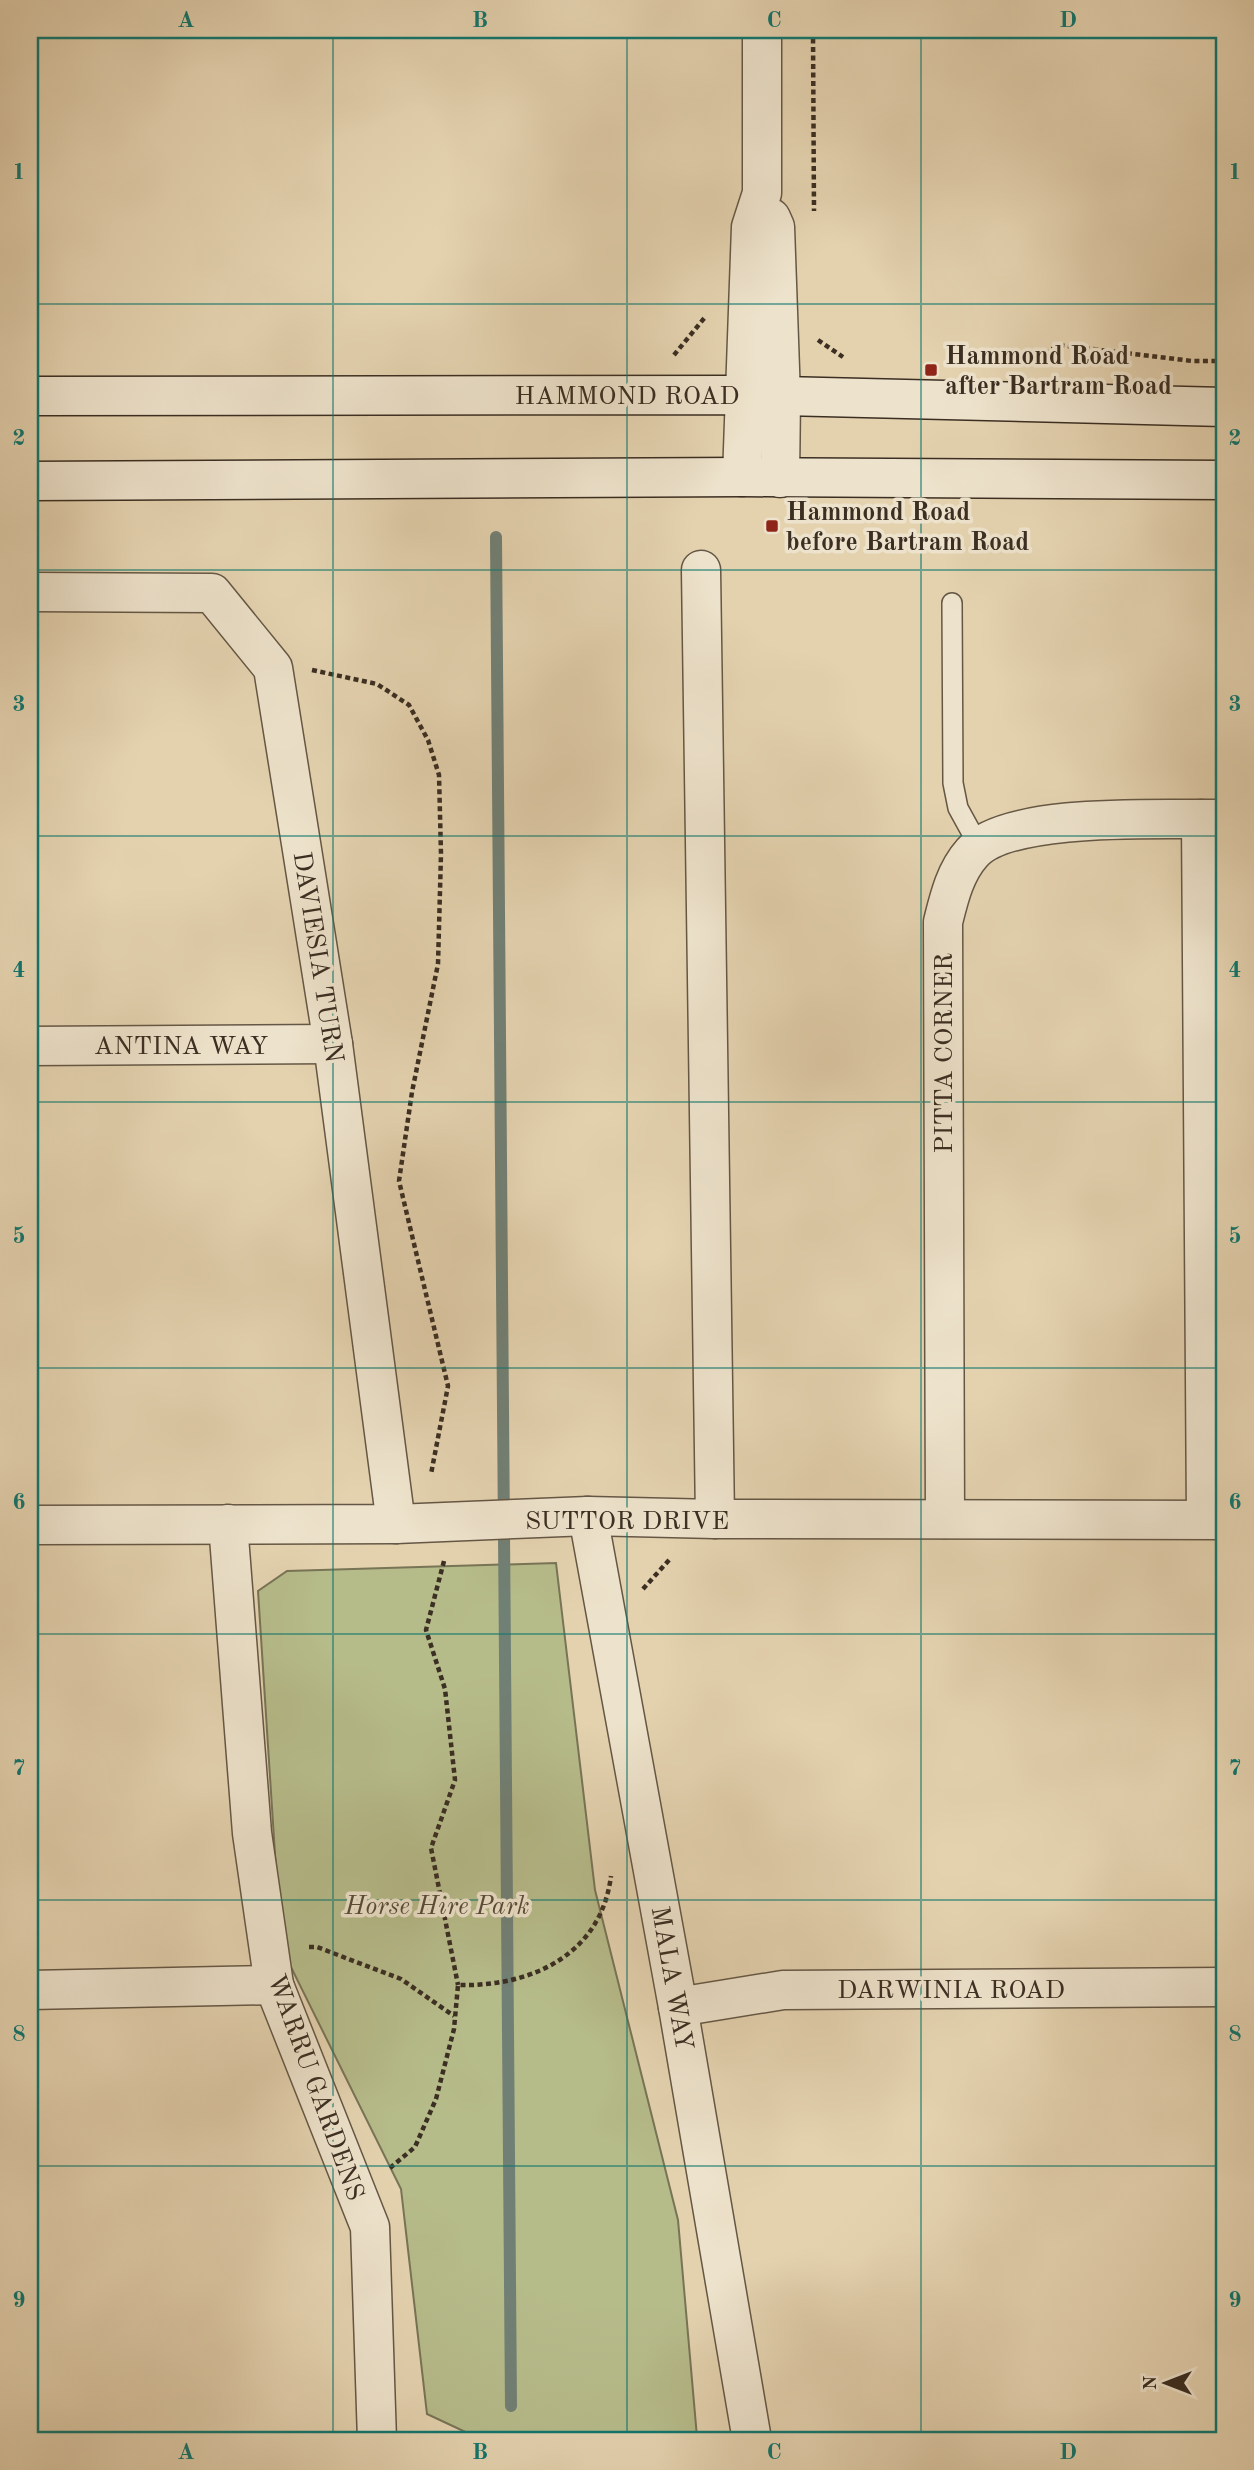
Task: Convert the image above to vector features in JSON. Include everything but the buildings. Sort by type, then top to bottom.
[{"type":"street","points":[[762,30],[762,193],[751,227],[748,292],[762,396],[779,478]]},
{"type":"street","points":[[742,477],[762,396],[775,227],[762,193]]},
{"type":"street","name":"HAMMOND ROAD","points":[[30,396],[762,396],[1224,407]]},
{"type":"street","points":[[30,481],[742,477],[1224,480]]},
{"type":"street","points":[[701,570],[715,1519]]},
{"type":"street","points":[[30,592],[212,593],[273,668]]},
{"type":"street","name":"DAVIESIA TURN","points":[[273,668],[333,1044],[396,1524]]},
{"type":"street","points":[[1213,819],[1215,1519]]},
{"type":"street","name":"PITTA CORNER","points":[[945,1519],[943,922],[953,885],[973,851],[1007,832],[1042,824],[1213,819]]},
{"type":"street","name":"ANTINA WAY","points":[[30,1046],[333,1044]]},
{"type":"street","name":"SUTTOR DRIVE","points":[[30,1525],[396,1524],[588,1516],[715,1519],[1215,1519]]},
{"type":"street","name":"MALA WAY","points":[[588,1516],[678,2007],[752,2440]]},
{"type":"street","name":"WARRU GARDENS","points":[[228,1524],[252,1833],[272,1967],[370,2227],[377,2440]]},
{"type":"street","points":[[30,1990],[272,1967]]},
{"type":"street","name":"DARWINIA ROAD","points":[[678,2007],[783,1990],[1224,1987]]},
{"type":"lane","points":[[952,603],[953,783],[958,808],[980,848]]},
{"type":"path","points":[[813,30],[814,223]]},
{"type":"path","points":[[672,357],[726,292],[748,292]]},
{"type":"path","points":[[815,337],[847,360]]},
{"type":"path","points":[[1026,364],[1059,345],[1192,361],[1224,361]]},
{"type":"path","points":[[273,668],[318,670],[377,684],[409,705],[428,740],[439,775],[441,854],[438,964],[412,1092],[399,1181],[448,1386],[440,1439],[430,1477],[434,1483]]},
{"type":"path","points":[[446,1522],[446,1550],[426,1630],[445,1689],[455,1780],[431,1848],[458,1985]]},
{"type":"path","points":[[272,1967],[317,1947],[401,1979],[455,2017]]},
{"type":"green space","name":"Horse Hire Park","points":[[556,1563],[595,1890],[678,2220],[697,2437],[514,2440],[474,2436],[427,2414],[401,2189],[281,1947],[258,1591],[287,1571]]},
{"type":"waterway","points":[[496,537],[511,2406]]},
{"type":"place","name":"Hammond Road after Bartram Road","points":[[931,370]]},
{"type":"place","name":"Hammond Road before Bartram Road","points":[[772,526]]}]
